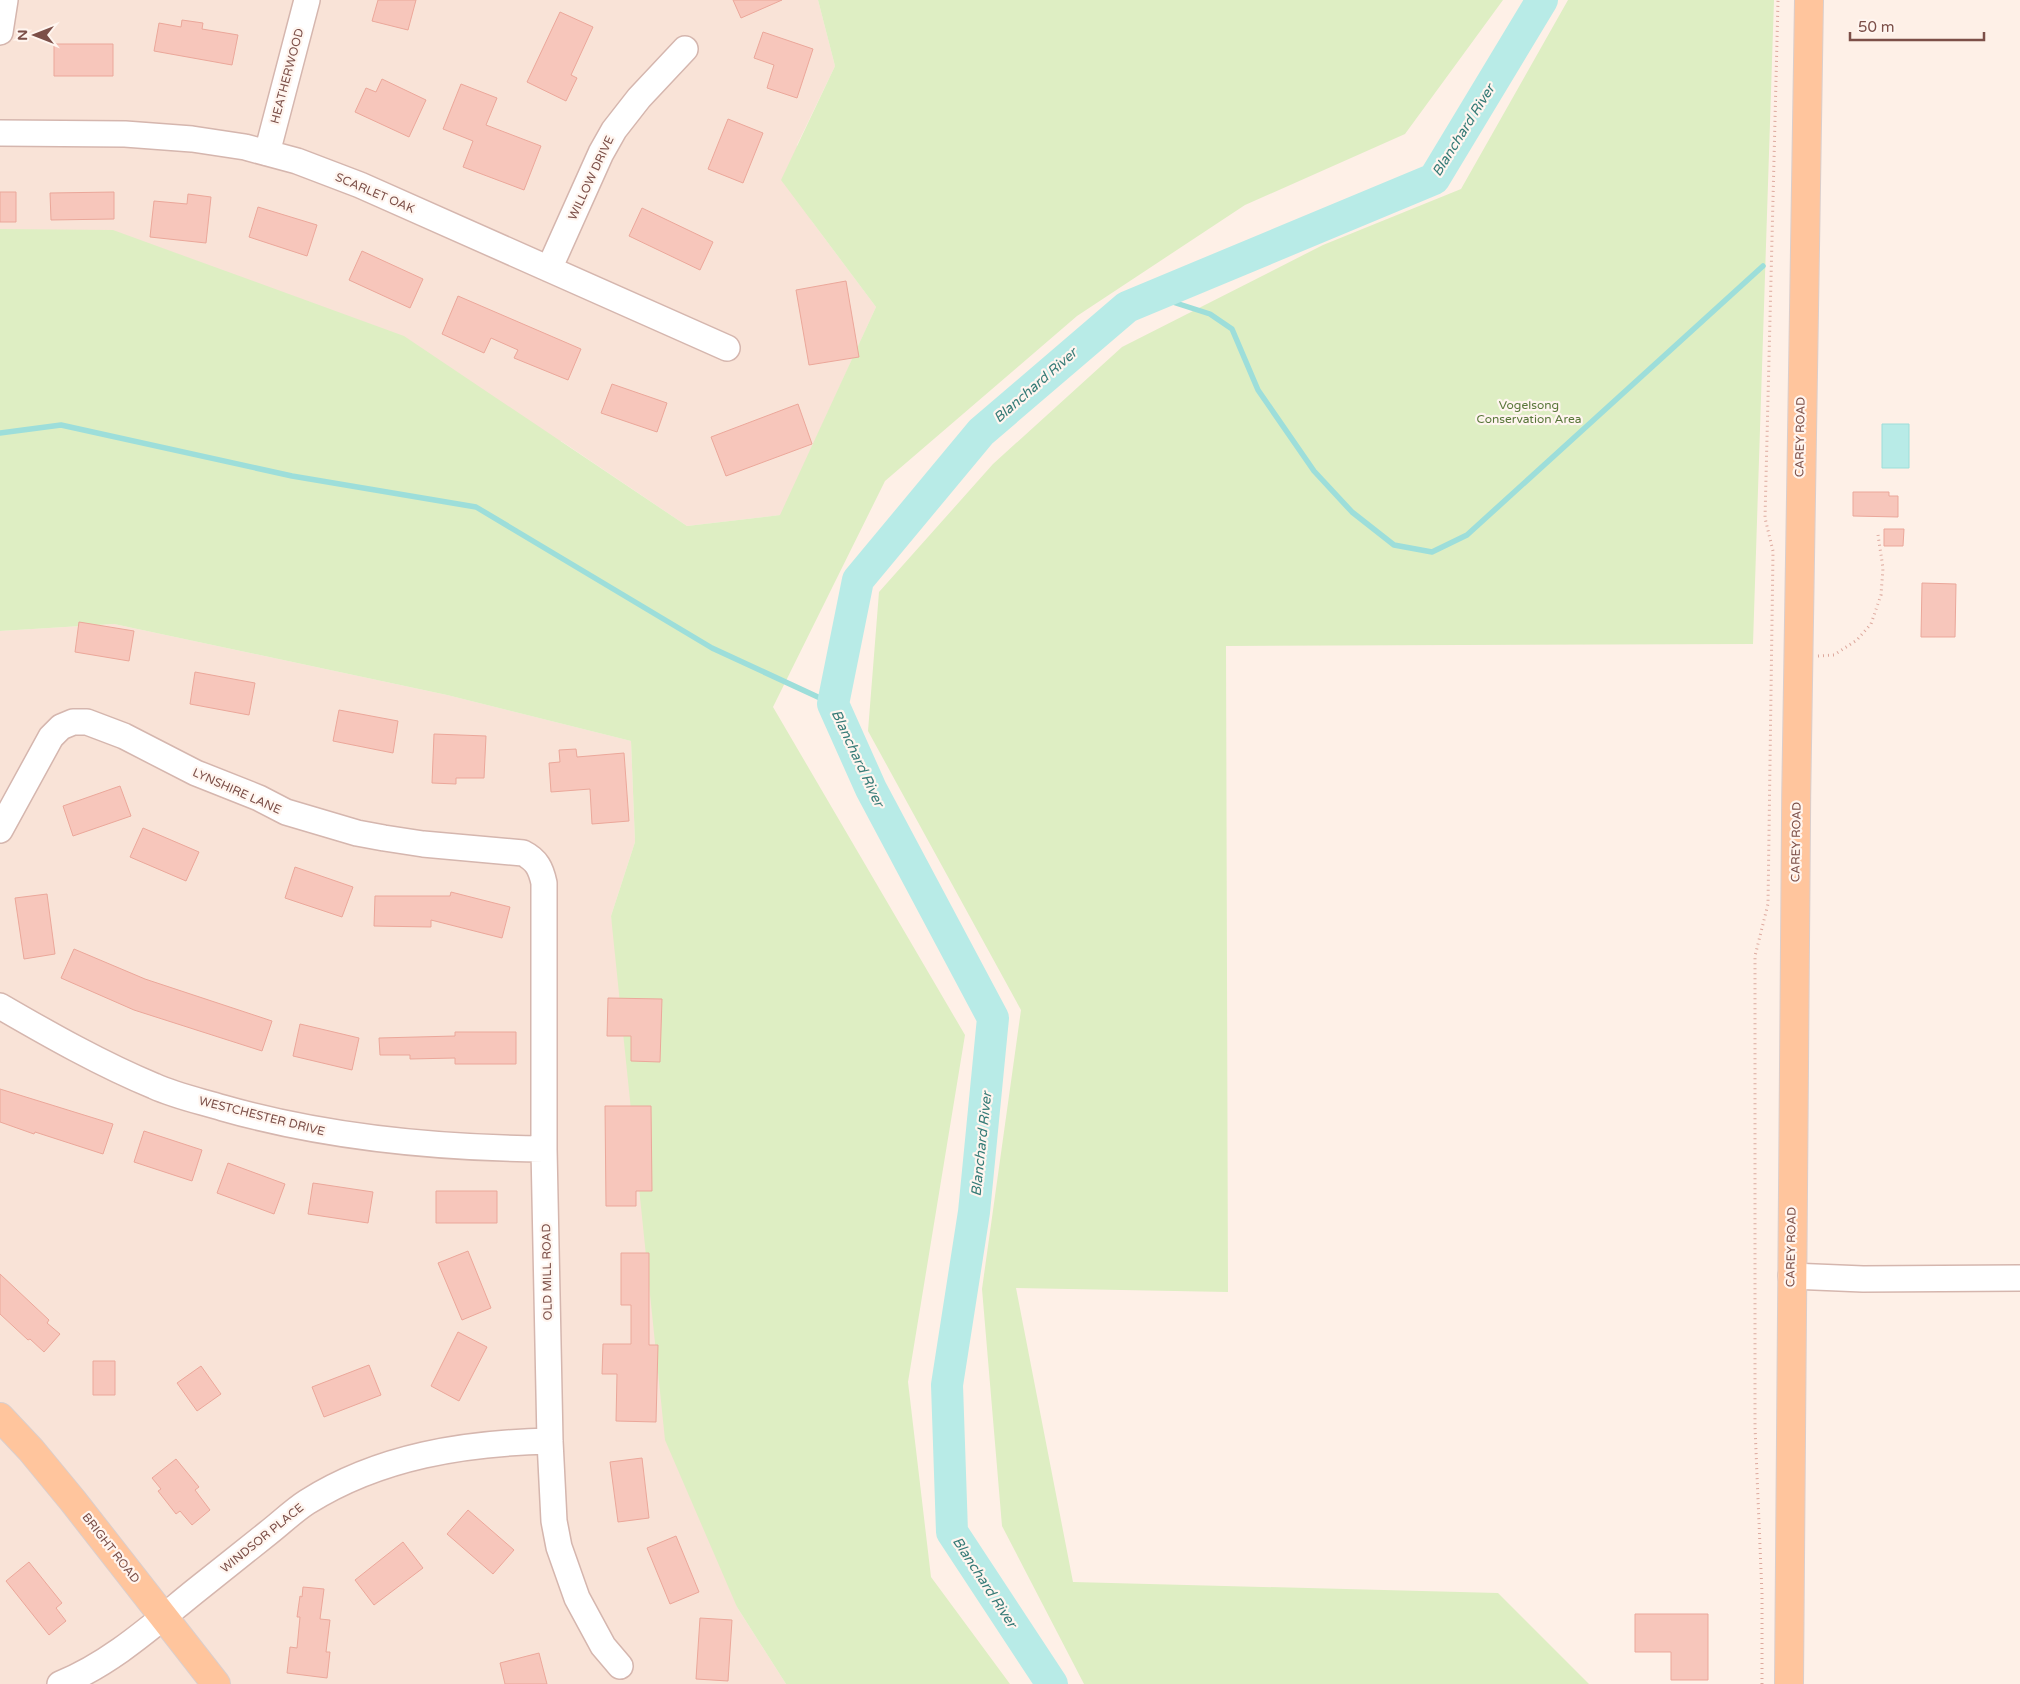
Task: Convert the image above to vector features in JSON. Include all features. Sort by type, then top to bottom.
[{"type":"main road","name":"CAREY ROAD","points":[[1790,1684],[1791,1276],[1799,507],[1809,0]]},
{"type":"main road","name":"BRIGHT ROAD","points":[[0,1417],[31,1450],[73,1501],[216,1684]]},
{"type":"street","points":[[0,32],[5,0]]},
{"type":"street","name":"HEATHERWOOD","points":[[267,153],[307,0]]},
{"type":"street","name":"WILLOW DRIVE","points":[[549,269],[601,153],[614,130],[639,98],[685,49]]},
{"type":"street","name":"SCARLET OAK","points":[[0,133],[125,134],[192,139],[245,147],[297,161],[360,186],[728,348]]},
{"type":"street","name":"LYNSHIRE LANE","points":[[0,830],[51,736],[61,727],[73,722],[87,722],[124,736],[196,773],[259,798],[286,812],[357,833],[423,844],[523,853],[532,858],[537,864]]},
{"type":"street","name":"OLD MILL ROAD","points":[[537,864],[542,871],[544,883],[544,1149],[550,1441],[554,1521],[567,1573],[589,1623],[603,1646],[620,1666]]},
{"type":"street","name":"WESTCHESTER DRIVE","points":[[0,1006],[61,1041],[156,1087],[246,1114],[307,1128],[404,1142],[485,1148],[544,1149]]},
{"type":"street","points":[[1791,1276],[1863,1279],[2020,1278]]},
{"type":"street","name":"WINDSOR PLACE","points":[[60,1684],[92,1669],[133,1642],[306,1502],[353,1478],[404,1460],[456,1448],[483,1444],[550,1441]]},
{"type":"path","points":[[1762,1684],[1762,1594],[1755,1427],[1755,956],[1768,904],[1773,551],[1765,518],[1778,0]]},
{"type":"path","points":[[1798,658],[1834,655],[1857,640],[1871,624],[1881,595],[1883,568],[1878,535]]},
{"type":"shaded area","points":[[0,0],[818,0],[835,66],[797,145],[811,220],[876,307],[781,515],[687,526],[561,441],[0,416]]},
{"type":"shaded area","points":[[114,624],[447,695],[631,741],[635,842],[611,916],[737,1607],[786,1684],[0,1684],[0,631]]},
{"type":"green space","points":[[818,0],[1503,0],[1405,134],[1245,205],[1077,316],[885,481],[773,707],[965,1035],[908,1382],[931,1577],[1010,1684],[786,1684],[737,1607],[665,1440],[611,916],[635,842],[631,741],[447,695],[114,624],[0,631],[0,229],[113,230],[404,336],[687,526],[780,515],[876,307],[781,180],[835,66]]},
{"type":"green space","name":"Vogelsong Conservation Area","points":[[1568,0],[1774,0],[1753,644],[1226,646],[1228,1292],[1016,1288],[1073,1582],[1498,1593],[1589,1684],[1084,1684],[1002,1526],[982,1289],[1021,1010],[868,731],[879,592],[993,464],[1122,347],[1323,245],[1461,189]]},
{"type":"water","points":[[1882,424],[1909,424],[1909,468],[1882,468]]},
{"type":"building","points":[[378,0],[416,0],[408,30],[372,21]]},
{"type":"building","points":[[733,0],[782,0],[741,18]]},
{"type":"building","points":[[560,12],[593,27],[571,75],[577,78],[566,101],[527,82]]},
{"type":"building","points":[[182,20],[203,23],[202,29],[238,35],[232,65],[154,51],[159,23],[181,27]]},
{"type":"building","points":[[763,32],[813,49],[797,98],[767,88],[774,65],[754,58]]},
{"type":"building","points":[[54,44],[113,44],[113,76],[54,76]]},
{"type":"building","points":[[382,79],[426,100],[409,137],[355,112],[366,88],[376,92]]},
{"type":"building","points":[[461,84],[497,98],[486,125],[541,146],[524,190],[463,167],[473,141],[443,129]]},
{"type":"building","points":[[728,119],[763,133],[743,183],[708,169]]},
{"type":"building","points":[[0,192],[16,192],[16,222],[0,222]]},
{"type":"building","points":[[114,192],[114,219],[51,220],[50,193]]},
{"type":"building","points":[[188,194],[211,197],[206,243],[150,237],[154,201],[187,204]]},
{"type":"building","points":[[258,207],[317,225],[307,256],[249,237]]},
{"type":"building","points":[[642,208],[713,242],[700,270],[629,236]]},
{"type":"building","points":[[362,251],[423,279],[410,308],[349,280]]},
{"type":"building","points":[[846,281],[859,357],[809,365],[796,290]]},
{"type":"building","points":[[458,296],[581,349],[568,380],[514,358],[518,350],[491,338],[484,353],[442,334]]},
{"type":"building","points":[[612,384],[667,403],[657,432],[601,413]]},
{"type":"building","points":[[798,404],[812,444],[726,476],[711,437]]},
{"type":"building","points":[[1853,492],[1889,492],[1889,496],[1898,496],[1898,517],[1853,516]]},
{"type":"building","points":[[1884,529],[1904,529],[1903,546],[1884,546]]},
{"type":"building","points":[[1922,583],[1956,584],[1955,637],[1921,637]]},
{"type":"building","points":[[79,622],[134,631],[129,661],[75,652]]},
{"type":"building","points":[[195,672],[255,683],[249,715],[190,704]]},
{"type":"building","points":[[339,710],[398,721],[393,753],[333,741]]},
{"type":"building","points":[[434,734],[486,736],[484,778],[456,778],[456,784],[432,783]]},
{"type":"building","points":[[576,749],[577,757],[624,753],[629,821],[592,824],[590,789],[551,792],[549,763],[560,762],[559,750]]},
{"type":"building","points":[[120,786],[131,816],[73,836],[63,806]]},
{"type":"building","points":[[143,828],[199,852],[186,881],[130,857]]},
{"type":"building","points":[[295,867],[353,887],[342,917],[285,898]]},
{"type":"building","points":[[451,892],[510,907],[502,938],[431,920],[431,927],[374,926],[375,896],[450,896]]},
{"type":"building","points":[[47,894],[55,954],[24,959],[15,898]]},
{"type":"building","points":[[74,949],[145,979],[272,1021],[262,1051],[134,1010],[61,978]]},
{"type":"building","points":[[608,998],[662,999],[660,1062],[631,1061],[631,1036],[607,1036]]},
{"type":"building","points":[[300,1024],[359,1038],[352,1070],[293,1056]]},
{"type":"building","points":[[455,1032],[516,1032],[516,1064],[455,1064],[455,1058],[410,1059],[410,1055],[380,1055],[379,1038],[455,1036]]},
{"type":"building","points":[[0,1089],[113,1124],[103,1154],[0,1122]]},
{"type":"building","points":[[605,1106],[651,1106],[652,1191],[636,1191],[636,1206],[606,1206]]},
{"type":"building","points":[[144,1131],[202,1150],[192,1181],[134,1162]]},
{"type":"building","points":[[228,1163],[285,1184],[274,1214],[217,1193]]},
{"type":"building","points":[[313,1183],[373,1192],[368,1223],[308,1214]]},
{"type":"building","points":[[436,1191],[497,1191],[497,1223],[436,1223]]},
{"type":"building","points":[[468,1251],[491,1308],[462,1320],[438,1263]]},
{"type":"building","points":[[621,1253],[649,1253],[649,1345],[658,1345],[656,1422],[616,1421],[617,1374],[602,1374],[603,1344],[631,1344],[631,1305],[621,1305]]},
{"type":"building","points":[[0,1274],[49,1320],[47,1323],[60,1334],[44,1352],[0,1314]]},
{"type":"building","points":[[458,1332],[487,1347],[459,1401],[431,1386]]},
{"type":"building","points":[[93,1361],[115,1361],[115,1395],[93,1395]]},
{"type":"building","points":[[369,1365],[381,1395],[324,1417],[312,1387]]},
{"type":"building","points":[[201,1366],[221,1394],[197,1411],[177,1383]]},
{"type":"building","points":[[642,1458],[649,1518],[618,1522],[610,1462]]},
{"type":"building","points":[[176,1459],[199,1487],[195,1490],[210,1510],[192,1525],[180,1511],[176,1514],[158,1491],[161,1489],[152,1478]]},
{"type":"building","points":[[468,1510],[514,1550],[493,1574],[447,1534]]},
{"type":"building","points":[[676,1536],[699,1592],[670,1604],[647,1548]]},
{"type":"building","points":[[403,1542],[423,1568],[374,1605],[355,1580]]},
{"type":"building","points":[[29,1562],[62,1603],[56,1608],[66,1621],[49,1635],[6,1581]]},
{"type":"building","points":[[303,1587],[324,1589],[320,1619],[330,1620],[326,1652],[330,1652],[327,1678],[287,1673],[290,1647],[297,1648],[300,1617],[297,1617]]},
{"type":"building","points":[[1635,1614],[1708,1614],[1708,1680],[1671,1680],[1671,1652],[1635,1652]]},
{"type":"building","points":[[700,1618],[732,1620],[728,1681],[696,1679]]},
{"type":"building","points":[[539,1653],[547,1684],[505,1684],[500,1663]]},
{"type":"waterway","name":"Blanchard River","points":[[1052,1684],[952,1532],[947,1385],[974,1212],[993,1018],[871,789],[833,704],[858,580],[981,432],[1127,307],[1434,179],[1542,0]]},
{"type":"waterway","points":[[1154,296],[1210,314],[1232,329],[1258,390],[1314,471],[1352,512],[1394,545],[1432,552],[1467,535],[1763,266]]},
{"type":"waterway","points":[[0,433],[61,425],[292,476],[476,507],[712,648],[833,704]]}]
